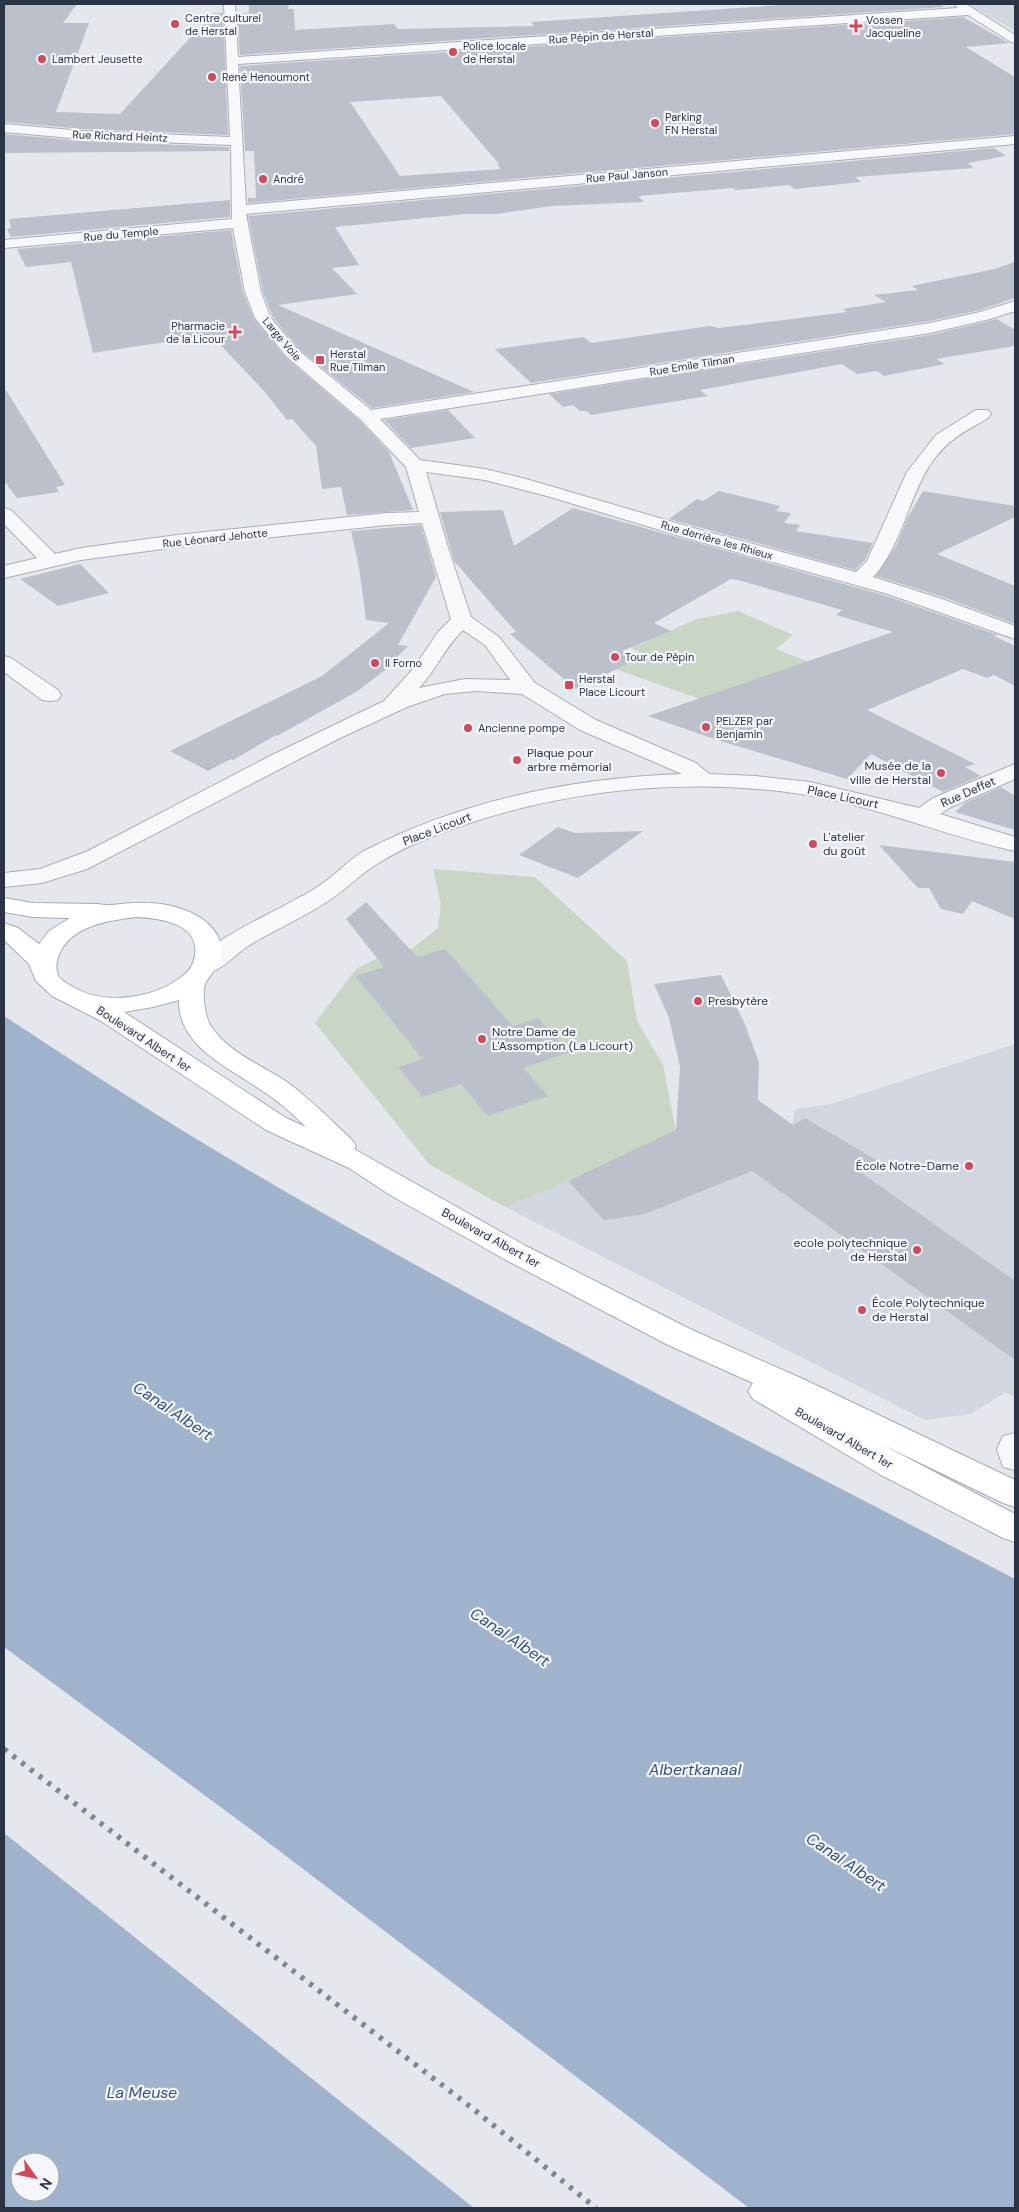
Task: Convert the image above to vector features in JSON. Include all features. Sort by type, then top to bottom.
[{"type":"main road","name":"Boulevard Albert 1er","points":[[4,905],[33,910],[154,911],[177,916],[195,925],[206,938],[210,952],[199,974],[194,1020],[215,1046],[296,1103],[359,1162]]},
{"type":"main road","name":"Boulevard Albert 1er","points":[[43,964],[48,948],[61,933],[80,922],[117,911]]},
{"type":"main road","name":"Boulevard Albert 1er","points":[[4,930],[27,946],[43,964],[48,980],[63,994],[86,1002],[110,1015],[276,1124],[359,1162],[400,1188],[508,1248],[679,1336],[792,1387],[1015,1494]]},
{"type":"main road","name":"Boulevard Albert 1er","points":[[86,1002],[114,1005],[144,1003],[171,994],[199,974]]},
{"type":"main road","name":"Boulevard Albert 1er","points":[[679,1336],[780,1400],[893,1466],[1015,1529]]},
{"type":"street","name":"Large Voie","points":[[229,4],[237,140],[239,216],[253,292],[263,318],[292,353],[367,416],[415,465],[429,517],[462,620]]},
{"type":"street","points":[[958,4],[1015,40]]},
{"type":"street","name":"Rue Pépin de Herstal","points":[[232,61],[970,11]]},
{"type":"street","name":"Rue Richard Heintz","points":[[4,128],[83,135],[237,140]]},
{"type":"street","name":"Rue Paul Janson","points":[[239,216],[1015,140]]},
{"type":"street","name":"Rue du Temple","points":[[4,244],[239,216]]},
{"type":"street","name":"Rue Emile Tilman","points":[[367,416],[930,328],[984,316],[1015,306]]},
{"type":"street","points":[[861,579],[876,563],[916,472],[942,439],[982,414]]},
{"type":"street","name":"Rue derrière les Rhieux","points":[[415,465],[469,471],[505,479],[689,533],[861,579],[984,620],[1015,633]]},
{"type":"street","points":[[4,514],[51,561]]},
{"type":"street","name":"Rue Léonard Jehotte","points":[[4,572],[81,554],[177,541],[386,519],[429,517]]},
{"type":"street","points":[[390,707],[421,673],[445,636],[462,620],[492,641],[528,688],[588,725],[688,768],[703,781]]},
{"type":"street","points":[[4,662],[50,695]]},
{"type":"street","points":[[4,880],[20,880],[51,875],[91,859],[311,743],[414,696],[443,688],[470,685],[528,688]]},
{"type":"street","name":"Rue Deffet","points":[[922,817],[940,803],[1015,771]]},
{"type":"street","name":"Place Licourt","points":[[199,974],[234,944],[330,889],[370,858],[451,822],[512,803],[553,794],[620,785],[703,781],[762,784],[810,790],[869,802],[1015,844]]},
{"type":"street","points":[[1015,1445],[1013,1449],[1015,1458]]},
{"type":"shaded area","points":[[968,4],[1015,4],[1015,31],[996,20]]},
{"type":"shaded area","name":"École Polytechnique de Herstal","points":[[1015,1044],[1015,1398],[1006,1392],[971,1414],[925,1420],[505,1207],[568,1181],[676,1131],[792,1125],[795,1109],[831,1104]]},
{"type":"green space","points":[[738,611],[793,635],[776,649],[809,662],[702,700],[616,669],[637,659],[632,656],[640,652],[631,648],[697,619]]},
{"type":"green space","points":[[433,869],[535,877],[627,961],[637,1021],[663,1065],[676,1131],[568,1181],[505,1207],[429,1164],[315,1023],[356,969],[374,960],[413,948],[438,928],[441,904]]},
{"type":"water","name":"Albertkanaal","points":[[4,1016],[188,1134],[344,1225],[630,1380],[1015,1579],[1015,2208],[749,2208],[257,1834],[4,1647]]},
{"type":"water","name":"La Meuse","points":[[4,1833],[474,2208],[4,2208]]},
{"type":"building","points":[[77,4],[63,23],[89,23],[56,112],[120,114],[213,13],[223,13],[228,135],[83,129],[4,122],[4,5]]},
{"type":"building","points":[[249,4],[289,4],[288,9],[294,9],[295,30],[394,24],[398,29],[534,26],[531,22],[796,4],[939,4],[945,7],[240,55],[237,13],[249,13]]},
{"type":"building","points":[[963,17],[1009,43],[966,47],[1015,77],[1015,134],[248,203],[248,198],[256,198],[254,151],[245,151],[240,66]],"holes":[[[441,96],[499,164],[497,164],[501,169],[400,176],[350,102]]]},
{"type":"building","points":[[4,134],[83,141],[229,147],[229,151],[4,153]]},
{"type":"building","points":[[994,148],[1006,156],[968,163],[974,168],[855,177],[861,182],[794,189],[790,185],[638,196],[644,202],[552,206],[496,214],[465,214],[335,227],[359,265],[332,268],[357,294],[278,305],[474,392],[372,408],[299,349],[272,316],[263,292],[248,216]]},
{"type":"building","points":[[230,200],[230,217],[11,237],[7,229],[11,228],[9,219]]},
{"type":"building","points":[[231,230],[243,292],[254,319],[285,357],[360,421],[389,452],[413,510],[347,515],[341,487],[322,489],[316,446],[292,419],[287,420],[264,391],[211,335],[93,353],[71,262],[26,267],[17,249]]},
{"type":"building","points":[[1015,262],[1015,298],[980,310],[930,321],[531,383],[495,349],[584,337],[591,343],[710,326],[719,328],[847,312],[843,309],[886,302],[874,295],[918,290],[912,286],[994,269]]},
{"type":"building","points":[[997,319],[1015,330],[1015,346],[936,359],[945,364],[884,376],[877,371],[857,374],[842,364],[700,390],[708,396],[591,415],[586,411],[580,411],[573,405],[563,407],[549,394],[930,335]]},
{"type":"building","points":[[4,387],[65,485],[56,487],[59,492],[17,498],[4,481]]},
{"type":"building","points":[[448,410],[475,438],[411,448],[384,420]]},
{"type":"building","points":[[719,491],[780,506],[776,511],[791,513],[784,523],[800,525],[796,531],[873,543],[865,560],[855,570],[669,519],[697,499],[703,501]]},
{"type":"building","points":[[923,491],[1015,506],[1015,517],[937,554],[1015,586],[1015,624],[943,597],[876,576],[896,546],[907,519]]},
{"type":"building","points":[[573,508],[887,596],[998,635],[994,636],[1015,646],[1015,686],[994,675],[987,678],[963,669],[867,710],[975,764],[965,767],[981,776],[943,792],[871,754],[847,779],[717,740],[648,716],[893,632],[836,615],[842,610],[738,580],[731,579],[654,623],[671,631],[622,651],[637,659],[576,689],[510,634],[516,632],[454,561],[440,512],[503,510],[514,546]]},
{"type":"building","points":[[421,525],[436,577],[398,645],[408,646],[384,671],[356,692],[233,760],[231,759],[208,771],[170,751],[322,676],[389,623],[366,620],[359,567],[351,531]]},
{"type":"building","points":[[80,564],[109,593],[58,606],[20,579]]},
{"type":"building","points":[[1001,787],[1015,796],[1015,830],[955,812],[965,803]]},
{"type":"building","points":[[558,827],[575,833],[643,831],[578,878],[519,855]]},
{"type":"building","points":[[879,845],[1015,862],[1015,919],[972,901],[963,914],[941,909],[929,888],[918,888]]},
{"type":"building","name":"Notre Dame de L'Assomption (La Licourt)","points":[[366,902],[417,957],[445,949],[513,1026],[538,1018],[569,1052],[523,1068],[548,1096],[487,1116],[461,1084],[422,1097],[398,1067],[423,1059],[355,976],[384,967],[346,919]]},
{"type":"building","name":"ecole polytechnique de Herstal","points":[[721,975],[744,1022],[759,1062],[758,1100],[793,1125],[805,1118],[878,1161],[860,1172],[1015,1281],[1015,1360],[752,1171],[645,1214],[604,1220],[568,1181],[676,1130],[680,1067],[669,1018],[654,984]]},
{"type":"railway","points":[[4,1749],[472,2108],[596,2208]]},
{"type":"place","name":"Centre culturel de Herstal","points":[[175,24]]},
{"type":"place","name":"Vossen Jacqueline","points":[[856,26]]},
{"type":"place","name":"Police locale de Herstal","points":[[453,52]]},
{"type":"place","name":"Lambert Jeusette","points":[[42,59]]},
{"type":"place","name":"René Henoumont","points":[[212,77]]},
{"type":"place","name":"Parking FN Herstal","points":[[655,123]]},
{"type":"place","name":"André","points":[[263,179]]},
{"type":"place","name":"Pharmacie de la Licour","points":[[235,332]]},
{"type":"place","name":"Herstal Rue Tilman","points":[[320,360]]},
{"type":"place","name":"Tour de Pépin","points":[[615,657]]},
{"type":"place","name":"Il Forno","points":[[375,663]]},
{"type":"place","name":"Herstal Place Licourt","points":[[569,685]]},
{"type":"place","name":"PELZER par Benjamin","points":[[706,727]]},
{"type":"place","name":"Ancienne pompe","points":[[468,728]]},
{"type":"place","name":"Plaque pour arbre mémorial","points":[[517,760]]},
{"type":"place","name":"Musée de la ville de Herstal","points":[[941,773]]},
{"type":"place","name":"L'atelier du goût","points":[[813,844]]},
{"type":"place","name":"Presbytère","points":[[698,1001]]},
{"type":"place","name":"Notre Dame de L'Assomption (La Licourt)","points":[[482,1039]]},
{"type":"place","name":"École Notre-Dame","points":[[969,1166]]},
{"type":"place","name":"ecole polytechnique de Herstal","points":[[917,1250]]},
{"type":"place","name":"École Polytechnique de Herstal","points":[[862,1310]]},
{"type":"water label","name":"Canal Albert","points":[[173,1411]]},
{"type":"water label","name":"Canal Albert","points":[[510,1637]]},
{"type":"water label","name":"Canal Albert","points":[[846,1862]]}]
